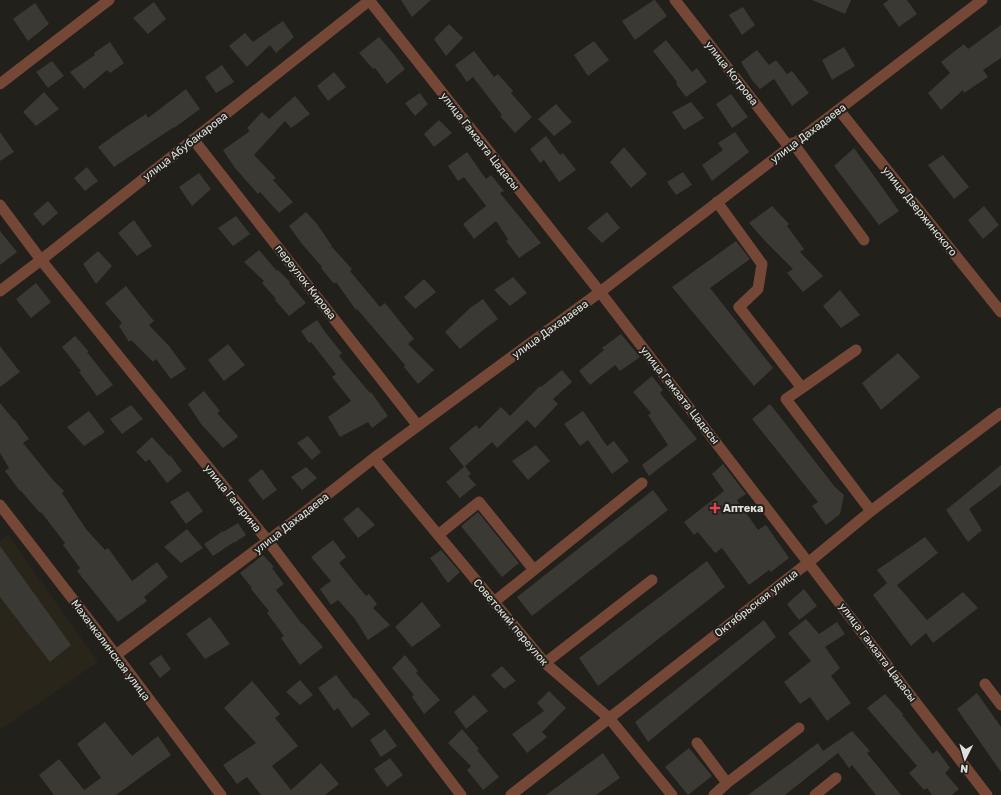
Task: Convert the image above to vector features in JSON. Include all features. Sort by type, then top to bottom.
[{"type":"street","points":[[0,84],[109,0]]},
{"type":"street","name":"улица Абубакарова","points":[[0,291],[369,0]]},
{"type":"street","name":"улица Гамзата Цадасы","points":[[369,0],[600,292],[987,795]]},
{"type":"street","name":"улица Котрова","points":[[675,0],[791,145],[864,240]]},
{"type":"street","name":"улица Дахадаева","points":[[116,655],[268,541],[374,458],[600,292],[982,0]]},
{"type":"street","name":"улица Дзержинского","points":[[839,110],[1001,312]]},
{"type":"street","name":"переулок Кирова","points":[[193,139],[418,426]]},
{"type":"street","points":[[717,202],[762,264],[758,289],[739,306],[802,388]]},
{"type":"street","name":"улица Гагарина","points":[[0,205],[41,260],[268,541],[462,795]]},
{"type":"street","points":[[856,350],[786,399],[871,511]]},
{"type":"street","name":"Октябрьская улица","points":[[511,795],[809,562],[871,511],[1001,413]]},
{"type":"street","name":"Советский переулок","points":[[374,458],[545,663],[610,718],[672,795]]},
{"type":"street","points":[[494,602],[642,483]]},
{"type":"street","points":[[438,534],[479,502],[534,570]]},
{"type":"street","name":"Махачкалинская улица","points":[[0,505],[222,795]]},
{"type":"street","points":[[545,663],[652,580]]},
{"type":"street","points":[[985,684],[1001,706]]},
{"type":"street","points":[[714,795],[799,728]]},
{"type":"street","points":[[697,743],[727,784]]},
{"type":"street","points":[[815,795],[836,778]]},
{"type":"shaded area","points":[[8,535],[98,662],[0,730],[0,541]]},
{"type":"building","points":[[401,0],[431,0],[412,17]]},
{"type":"building","points":[[654,0],[667,16],[635,40],[622,21]]},
{"type":"building","points":[[812,0],[851,0],[845,14]]},
{"type":"building","points":[[889,0],[907,0],[917,14],[899,27],[883,4]]},
{"type":"building","points":[[154,2],[166,19],[148,34],[133,18]]},
{"type":"building","points":[[35,3],[49,24],[28,41],[13,19]]},
{"type":"building","points":[[743,7],[755,25],[742,35],[729,15]]},
{"type":"building","points":[[283,21],[294,37],[276,53],[270,45],[247,67],[229,46],[245,33],[253,42]]},
{"type":"building","points":[[449,24],[463,38],[446,56],[434,39]]},
{"type":"building","points":[[1001,25],[1001,58],[983,70],[988,77],[964,93],[963,90],[941,110],[928,93],[950,73],[941,62],[964,44],[968,49]]},
{"type":"building","points":[[379,37],[405,69],[387,84],[375,68],[373,69],[359,53]]},
{"type":"building","points":[[666,40],[692,72],[697,68],[707,82],[686,97],[676,84],[677,82],[653,51]]},
{"type":"building","points":[[594,41],[609,60],[588,76],[574,55]]},
{"type":"building","points":[[110,42],[124,63],[110,73],[107,70],[84,89],[70,72],[95,55],[94,53]]},
{"type":"building","points":[[844,47],[855,66],[832,80],[822,60]]},
{"type":"building","points":[[757,50],[769,65],[776,60],[787,74],[792,71],[809,93],[792,106],[774,79],[760,89],[752,80],[741,62]]},
{"type":"building","points":[[474,51],[494,77],[498,74],[513,91],[511,93],[532,117],[515,133],[500,116],[502,115],[473,77],[467,82],[455,65]]},
{"type":"building","points":[[52,61],[64,76],[48,88],[36,72]]},
{"type":"building","points":[[222,65],[234,82],[216,93],[205,77]]},
{"type":"building","points":[[334,72],[346,87],[328,101],[317,86]]},
{"type":"building","points":[[186,89],[200,109],[174,128],[114,167],[98,147],[146,114],[148,118]]},
{"type":"building","points":[[44,92],[59,109],[36,126],[23,112]]},
{"type":"building","points":[[420,93],[428,104],[415,116],[405,103]]},
{"type":"building","points":[[731,94],[748,117],[732,128],[716,104]]},
{"type":"building","points":[[295,96],[310,114],[291,128],[285,121],[254,155],[276,178],[273,180],[293,202],[279,213],[260,192],[258,194],[235,168],[223,150],[250,131],[247,128],[262,112],[269,119]]},
{"type":"building","points":[[691,102],[704,118],[684,130],[672,112]]},
{"type":"building","points":[[556,104],[572,122],[554,136],[538,119]]},
{"type":"building","points":[[439,120],[452,133],[434,147],[424,134]]},
{"type":"building","points":[[0,132],[14,152],[0,161]]},
{"type":"building","points":[[735,132],[749,152],[712,181],[702,165],[723,150],[718,143]]},
{"type":"building","points":[[546,136],[560,155],[563,153],[576,170],[559,182],[544,160],[540,163],[530,149]]},
{"type":"building","points":[[624,147],[647,174],[631,188],[610,162]]},
{"type":"building","points":[[854,148],[899,211],[879,225],[834,166]]},
{"type":"building","points":[[467,152],[486,179],[491,175],[504,191],[500,193],[541,243],[519,258],[506,241],[508,239],[496,221],[474,239],[463,224],[486,206],[464,177],[458,181],[448,166]]},
{"type":"building","points":[[943,155],[969,187],[954,199],[928,165]]},
{"type":"building","points":[[87,167],[98,181],[85,191],[74,178]]},
{"type":"building","points":[[683,172],[692,185],[676,195],[667,182]]},
{"type":"building","points":[[199,173],[211,189],[192,206],[179,187]]},
{"type":"building","points":[[48,201],[58,213],[43,226],[33,214]]},
{"type":"building","points":[[772,206],[789,224],[787,226],[804,249],[800,252],[823,276],[803,292],[787,273],[793,269],[749,223]]},
{"type":"building","points":[[984,206],[999,225],[983,239],[968,220]]},
{"type":"building","points":[[306,212],[317,224],[331,246],[352,269],[350,271],[380,307],[385,303],[414,339],[408,344],[434,370],[418,384],[404,367],[405,365],[357,309],[356,310],[336,282],[334,284],[289,226]]},
{"type":"building","points":[[607,212],[620,228],[602,243],[587,228]]},
{"type":"building","points":[[236,216],[250,234],[233,246],[218,228]]},
{"type":"building","points":[[134,220],[152,246],[137,256],[118,233]]},
{"type":"building","points":[[0,231],[17,252],[0,265]]},
{"type":"building","points":[[736,241],[750,259],[710,288],[773,368],[754,386],[672,287]]},
{"type":"building","points":[[259,250],[277,271],[278,270],[290,282],[289,283],[306,303],[289,316],[262,283],[264,281],[244,262]]},
{"type":"building","points":[[98,251],[112,266],[96,284],[83,264]]},
{"type":"building","points":[[513,277],[527,293],[510,306],[494,290]]},
{"type":"building","points":[[424,279],[436,292],[415,309],[404,297]]},
{"type":"building","points":[[36,283],[51,302],[31,318],[16,299]]},
{"type":"building","points":[[126,286],[154,321],[149,325],[169,346],[186,369],[171,379],[156,359],[153,362],[131,340],[129,342],[119,326],[122,323],[105,303]]},
{"type":"building","points":[[840,290],[860,315],[841,328],[823,306]]},
{"type":"building","points":[[483,299],[498,319],[460,349],[445,332],[470,308]]},
{"type":"building","points":[[317,320],[342,353],[339,356],[370,393],[371,392],[388,416],[372,428],[368,422],[340,437],[328,417],[351,401],[332,377],[336,374],[311,342],[309,343],[301,331]]},
{"type":"building","points":[[621,334],[640,357],[620,371],[615,365],[590,385],[579,371],[604,350],[602,348]]},
{"type":"building","points":[[75,336],[89,352],[87,352],[113,385],[97,396],[79,372],[81,371],[62,347]]},
{"type":"building","points":[[228,344],[245,365],[224,381],[208,360]]},
{"type":"building","points":[[0,346],[20,372],[0,387]]},
{"type":"building","points":[[898,353],[920,377],[881,410],[862,383]]},
{"type":"building","points":[[562,370],[572,382],[553,399],[558,404],[535,428],[527,420],[497,448],[492,442],[464,467],[449,448],[476,425],[479,429],[501,407],[510,416],[540,386],[541,387]]},
{"type":"building","points":[[652,376],[663,390],[660,393],[697,439],[649,476],[642,465],[668,445],[648,415],[651,413],[633,392]]},
{"type":"building","points":[[204,391],[220,411],[217,413],[238,437],[223,448],[201,424],[188,404]]},
{"type":"building","points":[[0,403],[29,439],[23,443],[53,480],[64,491],[62,493],[86,529],[105,550],[108,548],[132,581],[157,562],[168,577],[144,597],[147,601],[118,622],[77,571],[80,568],[63,545],[65,543],[41,512],[40,513],[20,491],[5,471],[9,468],[0,453]]},
{"type":"building","points":[[770,404],[835,487],[844,495],[840,514],[826,525],[812,506],[818,502],[752,419]]},
{"type":"building","points":[[131,405],[143,419],[122,434],[110,419]]},
{"type":"building","points":[[89,411],[105,432],[84,446],[67,427]]},
{"type":"building","points":[[583,411],[607,446],[614,441],[629,461],[612,474],[588,440],[580,446],[564,424]]},
{"type":"building","points":[[308,436],[321,452],[312,460],[297,443]]},
{"type":"building","points":[[152,437],[169,456],[170,455],[182,471],[167,483],[149,459],[146,462],[136,452]]},
{"type":"building","points":[[536,445],[550,461],[528,480],[512,461]]},
{"type":"building","points":[[723,464],[746,494],[737,500],[758,530],[766,525],[789,558],[771,572],[769,570],[749,585],[722,548],[715,553],[698,532],[694,535],[684,522],[724,491],[712,474]]},
{"type":"building","points":[[1001,465],[1001,485],[969,509],[982,530],[968,542],[946,510]]},
{"type":"building","points":[[465,466],[471,474],[468,476],[476,485],[460,498],[446,482]]},
{"type":"building","points":[[306,467],[317,478],[302,490],[291,477]]},
{"type":"building","points":[[262,469],[277,490],[263,500],[248,480]]},
{"type":"building","points":[[653,490],[668,510],[532,616],[517,597]]},
{"type":"building","points":[[188,491],[203,511],[186,524],[170,502]]},
{"type":"building","points":[[358,507],[375,525],[358,538],[343,519]]},
{"type":"building","points":[[478,512],[519,563],[502,577],[461,526]]},
{"type":"building","points":[[238,523],[246,535],[213,556],[204,544]]},
{"type":"building","points":[[187,529],[203,548],[181,563],[164,547]]},
{"type":"building","points":[[925,537],[938,553],[897,585],[927,620],[963,592],[978,608],[933,643],[926,633],[911,646],[873,595],[887,583],[877,570]]},
{"type":"building","points":[[333,540],[346,557],[339,563],[366,596],[369,594],[377,604],[373,608],[390,625],[368,640],[355,619],[338,600],[331,605],[320,589],[331,581],[311,557]]},
{"type":"building","points":[[0,546],[71,645],[50,662],[0,597]]},
{"type":"building","points":[[441,550],[460,572],[448,583],[430,558]]},
{"type":"building","points":[[263,555],[274,567],[272,568],[284,584],[276,590],[302,624],[323,647],[300,665],[281,638],[284,636],[267,613],[269,611],[240,573]]},
{"type":"building","points":[[707,561],[725,587],[598,686],[579,658]]},
{"type":"building","points":[[804,589],[817,606],[799,620],[787,604]]},
{"type":"building","points":[[422,602],[441,626],[412,647],[395,627]]},
{"type":"building","points":[[210,617],[230,644],[205,659],[186,634]]},
{"type":"building","points":[[806,619],[819,634],[837,622],[845,634],[825,647],[840,668],[831,676],[851,703],[827,721],[810,697],[800,704],[784,682],[811,661],[788,633]]},
{"type":"building","points":[[764,620],[776,637],[648,742],[635,722]]},
{"type":"building","points":[[161,655],[171,669],[160,678],[149,663]]},
{"type":"building","points":[[405,655],[418,671],[416,673],[440,700],[424,714],[412,697],[414,695],[392,668]]},
{"type":"building","points":[[502,666],[516,681],[504,689],[491,675]]},
{"type":"building","points":[[336,675],[354,699],[356,698],[370,714],[352,728],[338,708],[334,711],[318,688]]},
{"type":"building","points":[[300,680],[313,695],[300,705],[286,692]]},
{"type":"building","points":[[252,681],[280,714],[275,718],[298,746],[272,766],[291,790],[321,763],[339,784],[325,795],[261,795],[247,777],[237,784],[223,765],[256,743],[224,708]]},
{"type":"building","points":[[549,691],[566,708],[542,732],[547,737],[527,753],[512,734],[544,711],[537,703]]},
{"type":"building","points":[[977,693],[1001,727],[1001,772],[957,709]]},
{"type":"building","points":[[885,694],[903,714],[902,715],[933,754],[937,750],[950,768],[945,773],[959,789],[952,795],[932,795],[927,788],[924,790],[909,773],[917,766],[867,708]]},
{"type":"building","points":[[474,695],[488,711],[466,729],[454,712]]},
{"type":"building","points":[[105,722],[132,756],[158,736],[171,755],[116,795],[54,795],[39,775],[59,759],[84,790],[101,778],[77,744]]},
{"type":"building","points":[[385,729],[397,746],[381,757],[370,740]]},
{"type":"building","points":[[462,729],[479,749],[477,750],[499,777],[483,790],[467,770],[471,766],[448,743]]},
{"type":"building","points":[[852,731],[870,751],[867,753],[901,795],[876,795],[852,765],[849,768],[838,753],[785,795],[748,795],[818,743],[823,751]]},
{"type":"building","points":[[689,748],[712,776],[688,795],[665,767]]},
{"type":"building","points":[[603,753],[620,778],[596,795],[546,795]]},
{"type":"building","points":[[390,758],[403,775],[387,787],[374,769]]},
{"type":"place","name":"Аптека","points":[[715,508]]}]
